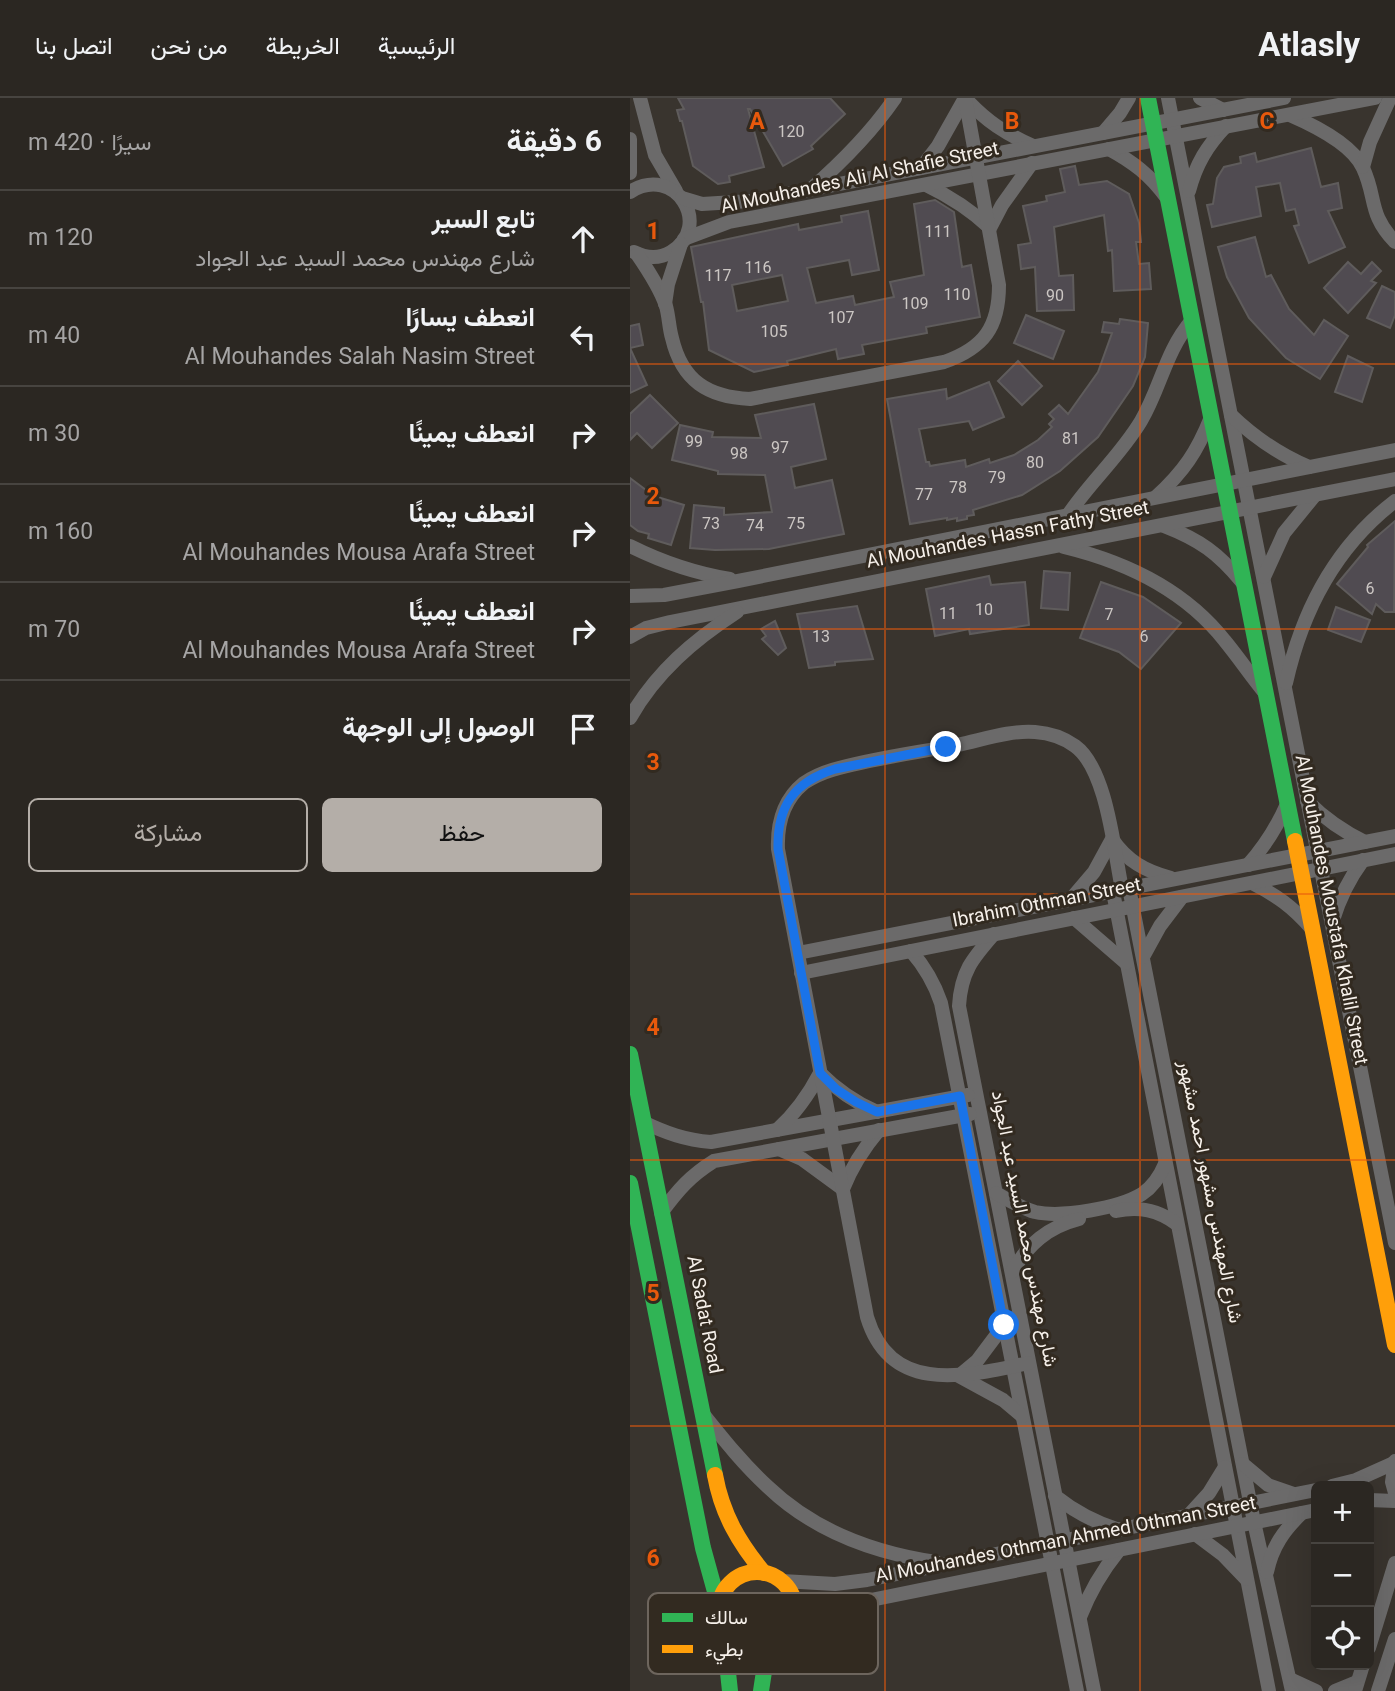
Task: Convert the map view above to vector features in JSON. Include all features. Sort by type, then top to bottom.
[{"type":"main road","name":"Al Mouhandes Moustafa Khalil Street","points":[[1149,98],[1395,1345]]},
{"type":"main road","name":"Al Sadat Road","points":[[630,1054],[719,1497],[728,1525],[744,1550],[764,1573]]},
{"type":"main road","points":[[630,1183],[703,1548],[715,1593]]},
{"type":"main road","points":[[669,1376],[693,1371]]},
{"type":"main road","points":[[724,1593],[734,1579],[754,1572],[764,1573],[782,1581],[791,1593]]},
{"type":"street","points":[[809,190],[845,159],[895,98]]},
{"type":"street","points":[[965,98],[984,118],[1007,135],[1033,146]]},
{"type":"street","points":[[632,251],[665,305],[678,359],[690,377],[708,390],[728,398],[750,399],[944,362],[963,355],[980,342],[992,325],[999,305],[999,285],[990,228],[965,98]]},
{"type":"street","points":[[921,168],[938,146],[965,98]]},
{"type":"street","points":[[1103,133],[1129,98]]},
{"type":"street","name":"Al Mouhandes Moustafa Khalil Street","points":[[1168,98],[1395,1243]]},
{"type":"street","points":[[1200,98],[1223,110]]},
{"type":"street","name":"Al Mouhandes Ali Al Shafie Street","points":[[632,251],[653,257],[666,255],[683,242],[729,222],[1109,149],[1155,131],[1173,119],[1284,98]]},
{"type":"street","name":"Al Mouhandes Ali Al Shafie Street","points":[[630,192],[643,185],[655,184],[702,204],[727,204],[1103,133],[1155,131],[1176,136],[1375,98]]},
{"type":"street","points":[[1390,98],[1370,142],[1363,167],[1373,210],[1384,230],[1395,242]]},
{"type":"street","points":[[640,99],[661,168],[689,215],[689,225],[668,284],[665,305]]},
{"type":"street","points":[[1289,114],[1317,126],[1342,144],[1363,167]]},
{"type":"street","points":[[1188,196],[1195,169],[1208,146],[1226,126]]},
{"type":"street","points":[[630,173],[631,142],[645,145],[651,141]]},
{"type":"street","points":[[1109,149],[1133,161],[1153,179],[1168,200]]},
{"type":"street","points":[[990,228],[1002,205],[1032,163]]},
{"type":"street","points":[[926,184],[950,196],[990,228]]},
{"type":"street","points":[[1068,515],[1082,494],[1128,442],[1154,395],[1170,351],[1192,320]]},
{"type":"street","points":[[1231,415],[1271,449],[1309,467]]},
{"type":"street","points":[[1156,497],[1186,466],[1199,447],[1211,416]]},
{"type":"street","name":"Al Mouhandes Hassn Fathy Street","points":[[630,596],[664,595],[738,581],[1395,450]]},
{"type":"street","name":"Al Mouhandes Hassn Fathy Street","points":[[630,637],[646,628],[670,622],[1395,479]]},
{"type":"street","points":[[1263,579],[1284,533],[1315,495]]},
{"type":"street","points":[[1285,688],[1294,648],[1308,611],[1327,575],[1351,543],[1395,501]]},
{"type":"street","points":[[1162,526],[1194,538],[1222,557],[1243,583]]},
{"type":"street","points":[[630,546],[659,561],[738,581]]},
{"type":"street","points":[[1059,546],[1097,555],[1133,569],[1167,588],[1197,612],[1224,639],[1265,694]]},
{"type":"street","points":[[630,718],[639,701],[669,664],[704,633],[744,608]]},
{"type":"street","points":[[1029,1363],[959,1376],[915,1371],[897,1363],[883,1350],[873,1335],[867,1317],[828,1121],[778,849],[778,831],[790,798],[802,784],[817,774],[1013,734],[1035,732],[1056,736],[1075,746],[1090,762],[1100,784],[1121,890]]},
{"type":"street","points":[[1307,800],[1324,818],[1343,832],[1365,842]]},
{"type":"street","points":[[1248,865],[1264,847],[1287,804]]},
{"type":"street","name":"Ibrahim Othman Street","points":[[797,953],[1395,836]]},
{"type":"street","points":[[1112,839],[1122,854],[1138,866],[1175,879]]},
{"type":"street","points":[[1071,899],[1094,872],[1112,839]]},
{"type":"street","name":"Ibrahim Othman Street","points":[[801,973],[1395,854]]},
{"type":"street","points":[[1332,925],[1349,880],[1363,860]]},
{"type":"street","points":[[1252,883],[1295,909],[1312,928]]},
{"type":"street","name":"شارع المهندس مشهور احمد مشهور","points":[[1121,890],[1133,907],[1265,1577],[1291,1685]]},
{"type":"street","name":"شارع المهندس مشهور احمد مشهور","points":[[1121,890],[1116,910],[1269,1691]]},
{"type":"street","points":[[1143,957],[1160,926],[1182,897]]},
{"type":"street","points":[[1074,918],[1127,964]]},
{"type":"street","name":"شارع مهندس محمد السيد عبد الجواد","points":[[994,934],[966,969],[960,987],[959,1006],[1094,1691]]},
{"type":"street","name":"شارع مهندس محمد السيد عبد الجواد","points":[[911,951],[930,975],[942,1003],[1077,1691]]},
{"type":"street","points":[[820,1073],[846,1096],[877,1112]]},
{"type":"street","points":[[776,1131],[809,1095],[820,1073]]},
{"type":"street","points":[[643,1122],[668,1134],[711,1142],[976,1093]]},
{"type":"street","points":[[661,1213],[694,1173],[714,1161],[980,1112]]},
{"type":"street","points":[[843,1189],[864,1148],[879,1130]]},
{"type":"street","points":[[778,1149],[802,1159],[843,1189]]},
{"type":"street","points":[[1012,1272],[1026,1251],[1045,1233],[1060,1224],[1144,1193],[1158,1180],[1166,1164]]},
{"type":"street","points":[[996,1193],[1035,1212],[1057,1214],[1146,1209],[1164,1214],[1177,1224]]},
{"type":"street","points":[[959,1376],[984,1353],[1004,1325]]},
{"type":"street","points":[[959,1376],[992,1394],[1022,1416]]},
{"type":"street","points":[[700,1411],[769,1488],[809,1518],[852,1541],[899,1557],[948,1564]]},
{"type":"street","points":[[1362,1481],[1394,1462]]},
{"type":"street","points":[[1394,1462],[1392,1482],[1395,1493]]},
{"type":"street","points":[[1243,1464],[1268,1485],[1299,1495]]},
{"type":"street","points":[[1188,1516],[1209,1493],[1225,1467]]},
{"type":"street","name":"Al Mouhandes Othman Ahmed Othman Street","points":[[782,1581],[835,1584],[858,1582],[1311,1491]]},
{"type":"street","points":[[1055,1496],[1096,1523],[1120,1530]]},
{"type":"street","points":[[1374,1500],[1395,1502]]},
{"type":"street","points":[[1265,1577],[1278,1541],[1288,1526],[1309,1511]]},
{"type":"street","name":"Al Mouhandes Othman Ahmed Othman Street","points":[[878,1599],[1309,1511]]},
{"type":"street","points":[[1195,1534],[1223,1555],[1247,1580]]},
{"type":"street","points":[[1080,1618],[1102,1570],[1119,1550]]},
{"type":"street","points":[[1374,1632],[1395,1563]]},
{"type":"street","points":[[856,1593],[858,1582]]},
{"type":"street","points":[[1378,1691],[1395,1639]]},
{"type":"street","points":[[1335,1691],[1356,1687],[1361,1670]]},
{"type":"street","points":[[1291,1685],[1316,1691]]},
{"type":"building","points":[[678,98],[830,98],[845,114],[811,146],[813,149],[783,166],[748,109],[764,167],[729,176],[730,182],[718,184],[693,166],[677,110],[684,109]]},
{"type":"building","points":[[1311,148],[1321,187],[1338,183],[1342,208],[1328,211],[1345,247],[1309,263],[1294,226],[1299,225],[1295,209],[1286,211],[1280,183],[1256,187],[1261,216],[1212,227],[1207,205],[1213,204],[1217,178],[1224,167],[1241,163],[1240,157],[1255,153],[1257,162]]},
{"type":"building","points":[[1075,166],[1079,185],[1107,181],[1129,194],[1139,223],[1141,242],[1136,242],[1139,264],[1149,263],[1151,289],[1114,291],[1112,250],[1108,251],[1104,215],[1054,227],[1059,276],[1073,275],[1074,310],[1037,311],[1035,267],[1021,269],[1018,245],[1031,243],[1023,206],[1047,201],[1046,196],[1065,192],[1060,169]]},
{"type":"building","points":[[935,200],[954,212],[962,267],[971,265],[980,317],[926,327],[927,333],[862,345],[864,354],[838,359],[836,349],[787,361],[788,365],[754,372],[709,350],[703,302],[691,247],[798,224],[799,230],[842,222],[841,216],[868,211],[879,270],[852,275],[849,260],[807,268],[816,303],[853,296],[855,305],[894,297],[890,282],[924,275],[914,204]],"holes":[[[782,275],[788,301],[737,311],[732,285]]]},
{"type":"building","points":[[1255,237],[1266,277],[1271,275],[1289,309],[1314,335],[1324,320],[1348,336],[1320,379],[1286,358],[1249,318],[1227,277],[1218,247]]},
{"type":"building","points":[[1348,262],[1361,274],[1372,262],[1381,271],[1371,281],[1376,283],[1348,313],[1324,288]]},
{"type":"building","points":[[1382,286],[1395,292],[1395,315],[1390,328],[1367,318]]},
{"type":"building","points":[[1026,315],[1064,331],[1053,359],[1014,343]]},
{"type":"building","points":[[1120,319],[1148,323],[1145,357],[1133,386],[1098,437],[1060,471],[1022,495],[973,510],[974,515],[967,516],[967,519],[957,521],[957,518],[947,518],[910,524],[887,399],[946,389],[947,399],[989,382],[1004,417],[973,430],[969,421],[919,429],[926,462],[929,462],[930,466],[965,460],[966,467],[989,459],[990,463],[1014,455],[1038,440],[1052,427],[1049,424],[1054,419],[1049,414],[1059,405],[1068,414],[1098,372],[1112,333],[1102,332],[1104,322],[1119,324]]},
{"type":"building","points":[[639,324],[643,345],[630,348],[630,326]]},
{"type":"building","points":[[630,348],[647,385],[630,393]]},
{"type":"building","points":[[1348,356],[1373,368],[1362,402],[1335,392]]},
{"type":"building","points":[[1018,361],[1042,386],[1022,405],[998,381]]},
{"type":"building","points":[[650,395],[678,423],[652,448],[637,433],[630,440],[630,414]]},
{"type":"building","points":[[814,404],[826,459],[791,467],[795,488],[832,480],[844,534],[769,549],[690,548],[694,505],[724,508],[724,515],[772,512],[765,475],[718,474],[718,471],[672,460],[680,425],[713,432],[712,437],[761,438],[755,415]]},
{"type":"building","points":[[630,478],[654,496],[684,505],[671,545],[648,538],[649,534],[630,525]]},
{"type":"building","points":[[1395,521],[1394,612],[1385,612],[1376,604],[1372,614],[1337,584],[1367,545]]},
{"type":"building","points":[[1044,571],[1070,573],[1068,610],[1041,608]]},
{"type":"building","points":[[989,576],[991,585],[1025,582],[1029,625],[970,634],[969,629],[935,636],[926,589]]},
{"type":"building","points":[[1101,582],[1143,597],[1181,623],[1141,669],[1119,652],[1080,638]]},
{"type":"building","points":[[857,606],[873,659],[835,662],[835,665],[809,668],[797,614]]},
{"type":"building","points":[[1336,607],[1370,620],[1361,642],[1328,630]]},
{"type":"building","points":[[775,621],[786,648],[778,655],[762,639],[766,636],[761,629]]},
{"type":"traffic: fast","points":[[1148,98],[1295,841]]},
{"type":"traffic: fast","points":[[630,1054],[715,1475]]},
{"type":"traffic: fast","points":[[630,1183],[703,1548],[715,1593]]},
{"type":"traffic: fast","points":[[728,1674],[730,1691]]},
{"type":"traffic: fast","points":[[761,1691],[764,1674]]},
{"type":"traffic: slow","points":[[1295,841],[1395,1345]]},
{"type":"traffic: slow","points":[[715,1475],[722,1503],[733,1527],[764,1573]]},
{"type":"traffic: slow","points":[[724,1593],[736,1579],[757,1572],[778,1579],[790,1593]]},
{"type":"route","points":[[946,747],[817,774],[802,784],[790,798],[778,831],[778,849],[820,1073],[836,1089],[877,1112],[960,1096],[1004,1325]]}]
